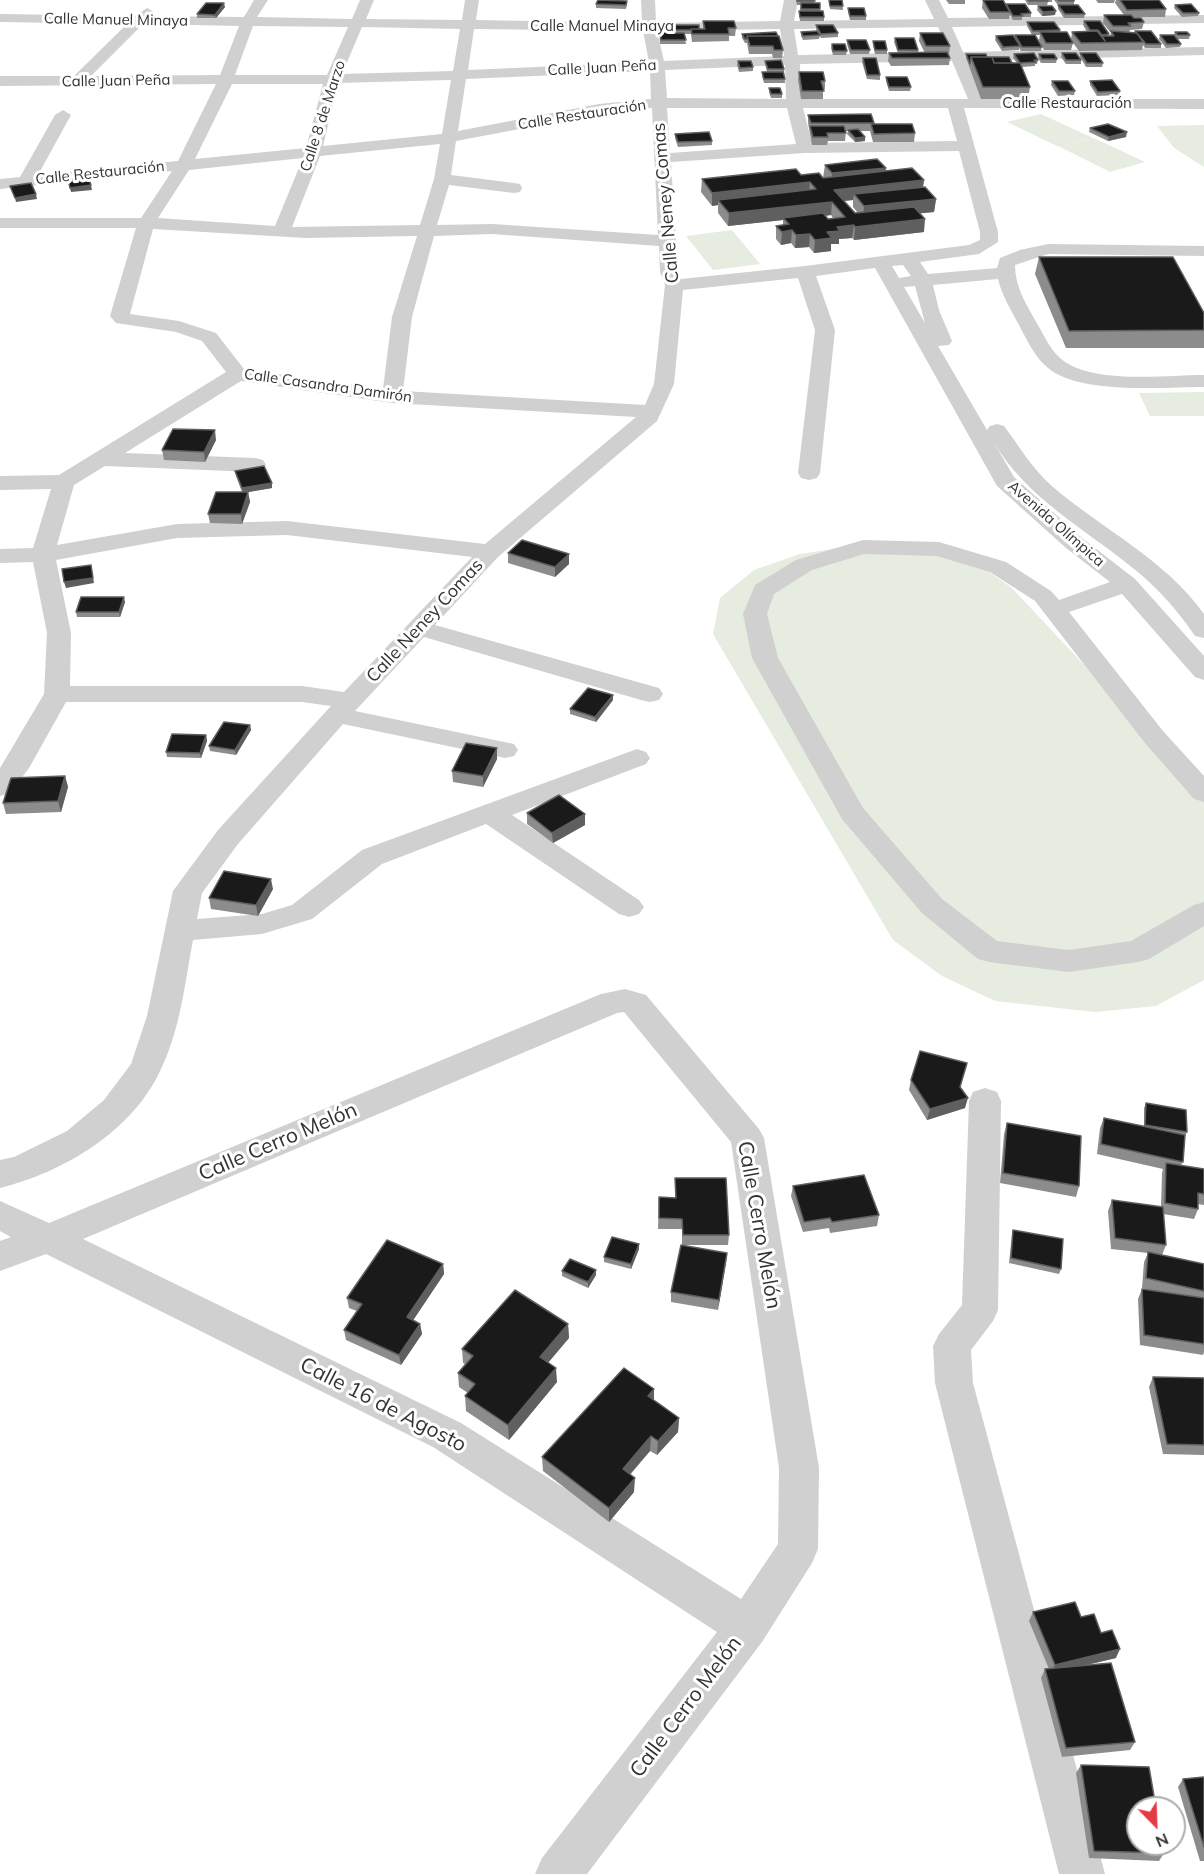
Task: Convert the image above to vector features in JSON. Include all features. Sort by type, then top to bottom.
[{"type":"street","points":[[77,82],[140,20],[156,0]]},
{"type":"street","name":"Calle Casandra Damirón","points":[[261,0],[247,23],[226,80],[184,165],[146,222],[120,316],[129,321],[179,327],[208,337],[238,374],[392,397],[652,412]]},
{"type":"street","name":"Calle 8 de Marzo","points":[[281,232],[313,153],[332,79],[367,0]]},
{"type":"street","points":[[392,397],[402,317],[442,179],[472,0]]},
{"type":"street","name":"Calle Neney Comas","points":[[0,1174],[21,1169],[79,1140],[116,1109],[146,1068],[163,1016],[188,891],[228,837],[344,708],[490,552],[630,432],[651,417],[664,384],[674,285],[669,272],[657,65],[648,0]]},
{"type":"street","points":[[791,0],[786,26],[792,60],[794,103],[805,148]]},
{"type":"street","points":[[932,0],[945,24],[977,103]]},
{"type":"street","points":[[1167,6],[1199,42]]},
{"type":"street","name":"Calle Manuel Minaya","points":[[0,18],[650,27],[1204,19]]},
{"type":"street","name":"Calle Juan Peña","points":[[0,81],[332,79],[460,75],[657,65],[957,55],[1199,42]]},
{"type":"street","name":"Calle Restauración","points":[[0,184],[449,138],[599,109],[658,103],[1204,104]]},
{"type":"street","points":[[674,285],[805,272],[973,250],[989,242],[989,232],[955,104]]},
{"type":"street","points":[[27,180],[63,115]]},
{"type":"street","points":[[662,158],[805,148],[966,146]]},
{"type":"street","points":[[442,179],[514,188]]},
{"type":"street","points":[[0,223],[146,222],[281,232],[425,232],[492,229],[668,241]]},
{"type":"street","points":[[8,241],[30,223]]},
{"type":"street","points":[[1048,249],[1041,240],[1045,236],[1068,232]]},
{"type":"street","points":[[1091,232],[1204,235]]},
{"type":"street","points":[[1204,251],[1048,249],[1006,262],[1006,279],[1042,349],[1058,366],[1077,376],[1100,379],[1204,381]]},
{"type":"street","points":[[908,258],[923,280],[935,307],[939,336],[1016,460],[1044,491],[1144,565],[1192,614],[1204,631]]},
{"type":"street","name":"Avenida Olímpica","points":[[880,261],[893,282],[935,307],[1005,481],[1074,543],[1127,584],[1204,672]]},
{"type":"street","points":[[805,272],[825,330],[809,473]]},
{"type":"street","points":[[893,282],[1006,279]]},
{"type":"street","points":[[935,307],[975,287],[1006,279]]},
{"type":"street","points":[[0,483],[64,482],[238,374]]},
{"type":"street","points":[[100,459],[255,465]]},
{"type":"street","points":[[0,787],[19,762],[57,694],[59,633],[43,555],[64,482]]},
{"type":"street","points":[[0,556],[43,555],[177,531],[287,528],[490,552]]},
{"type":"street","points":[[1204,794],[1113,685],[1055,609],[1043,596],[998,567],[939,549],[863,547],[804,565],[763,590],[756,614],[765,658],[852,813],[932,906],[989,951],[1069,961],[1138,951],[1204,912]]},
{"type":"street","points":[[1055,609],[1127,584]]},
{"type":"street","points":[[419,628],[650,694]]},
{"type":"street","points":[[57,694],[302,694],[344,708],[505,750]]},
{"type":"street","points":[[180,931],[262,924],[302,912],[372,857],[637,758]]},
{"type":"street","points":[[489,813],[629,907]]},
{"type":"street","name":"Calle Cerro Melón","points":[[0,1256],[47,1239],[612,1002],[625,1000],[634,1003],[747,1138],[799,1468],[798,1549],[747,1627],[558,1874]]},
{"type":"street","points":[[985,1101],[980,1310],[952,1346],[954,1383],[1083,1874]]},
{"type":"street","name":"Calle 16 de Agosto","points":[[0,1215],[447,1435],[747,1627]]},
{"type":"shaded area","points":[[1041,114],[1093,138],[1059,147],[1007,122]]},
{"type":"shaded area","points":[[1204,125],[1204,167],[1174,148],[1157,126]]},
{"type":"shaded area","points":[[1094,138],[1145,162],[1110,172],[1060,147]]},
{"type":"shaded area","points":[[732,230],[760,264],[713,270],[686,236]]},
{"type":"shaded area","points":[[1204,392],[1204,416],[1150,416],[1139,393]]},
{"type":"shaded area","points":[[845,547],[950,552],[982,567],[1012,588],[1204,793],[1204,980],[1156,1006],[1095,1012],[995,1001],[942,976],[893,940],[713,634],[720,598],[754,570],[800,554]]},
{"type":"building","points":[[598,0],[627,1],[626,5],[596,4]]},
{"type":"building","points":[[829,0],[842,0],[843,6],[830,6]]},
{"type":"building","points":[[983,0],[1003,0],[1010,12],[990,12]]},
{"type":"building","points":[[1120,0],[1159,0],[1166,9],[1127,10]]},
{"type":"building","points":[[206,3],[224,3],[215,15],[197,14]]},
{"type":"building","points":[[801,3],[820,3],[820,9],[801,9]]},
{"type":"building","points":[[1006,4],[1025,4],[1031,13],[1013,16]]},
{"type":"building","points":[[1191,4],[1199,13],[1183,13],[1175,5]]},
{"type":"building","points":[[1058,5],[1078,5],[1085,14],[1065,14]]},
{"type":"building","points":[[1038,6],[1052,6],[1056,11],[1043,12]]},
{"type":"building","points":[[848,8],[864,8],[866,16],[850,16]]},
{"type":"building","points":[[799,11],[823,11],[824,17],[800,17]]},
{"type":"building","points":[[1104,15],[1131,15],[1134,18],[1141,18],[1144,22],[1128,23],[1131,26],[1113,26]]},
{"type":"building","points":[[703,21],[734,21],[736,28],[728,28],[729,34],[692,34],[691,29],[705,29]]},
{"type":"building","points":[[1084,21],[1100,21],[1109,34],[1102,35],[1098,30],[1090,30]]},
{"type":"building","points":[[1027,22],[1054,22],[1060,30],[1033,31]]},
{"type":"building","points":[[659,25],[699,25],[699,29],[672,30],[672,33],[684,33],[686,40],[661,40]]},
{"type":"building","points":[[816,25],[833,25],[838,33],[821,34]]},
{"type":"building","points":[[817,31],[820,35],[803,36],[801,32]]},
{"type":"building","points":[[1097,31],[1105,41],[1102,36],[1114,36],[1111,31],[1137,33],[1143,42],[1081,43],[1072,32]]},
{"type":"building","points":[[1135,31],[1151,31],[1161,44],[1146,44]]},
{"type":"building","points":[[776,32],[778,36],[747,36],[747,39],[742,34]]},
{"type":"building","points":[[1040,32],[1067,32],[1073,43],[1046,43]]},
{"type":"building","points":[[1175,32],[1187,32],[1190,35],[1178,35]]},
{"type":"building","points":[[920,33],[943,33],[950,46],[926,46]]},
{"type":"building","points":[[1013,35],[1020,46],[1003,47],[996,36]]},
{"type":"building","points":[[1015,35],[1035,35],[1042,47],[1022,47]]},
{"type":"building","points":[[1160,35],[1174,35],[1181,44],[1167,44]]},
{"type":"building","points":[[747,36],[779,36],[783,50],[774,50],[773,46],[750,46]]},
{"type":"building","points":[[895,38],[914,38],[918,50],[898,50]]},
{"type":"building","points":[[847,40],[866,40],[870,50],[851,50]]},
{"type":"building","points":[[873,41],[885,41],[887,50],[875,50]]},
{"type":"building","points":[[832,44],[845,44],[847,51],[833,51]]},
{"type":"building","points":[[947,52],[950,58],[892,58],[889,53]]},
{"type":"building","points":[[1034,53],[1038,60],[1034,60],[1036,62],[1020,63],[1014,54]]},
{"type":"building","points":[[1062,53],[1076,53],[1081,60],[1066,60]]},
{"type":"building","points":[[1080,53],[1096,53],[1103,63],[1087,63]]},
{"type":"building","points":[[966,54],[986,54],[987,57],[971,57],[970,64]]},
{"type":"building","points":[[1039,54],[1054,54],[1057,59],[1042,59]]},
{"type":"building","points":[[971,57],[992,57],[994,63],[1020,63],[1030,87],[983,87]]},
{"type":"building","points":[[992,57],[1009,57],[1012,63],[994,63]]},
{"type":"building","points":[[863,58],[876,58],[880,75],[867,75]]},
{"type":"building","points":[[781,60],[784,69],[768,69],[765,61]]},
{"type":"building","points":[[738,61],[751,61],[753,67],[740,68]]},
{"type":"building","points":[[762,72],[783,72],[785,79],[764,79]]},
{"type":"building","points":[[799,72],[823,72],[825,81],[821,81],[824,91],[802,91]]},
{"type":"building","points":[[886,77],[907,77],[911,87],[889,87]]},
{"type":"building","points":[[1112,80],[1120,91],[1098,92],[1090,81]]},
{"type":"building","points":[[1052,81],[1068,81],[1075,91],[1059,91]]},
{"type":"building","points":[[769,88],[780,88],[782,94],[771,94]]},
{"type":"building","points":[[871,114],[874,123],[811,123],[808,115]]},
{"type":"building","points":[[871,124],[912,124],[915,133],[874,134]]},
{"type":"building","points":[[1108,124],[1127,132],[1109,137],[1090,128]]},
{"type":"building","points":[[810,126],[844,126],[846,133],[827,133],[828,137],[813,137]]},
{"type":"building","points":[[858,129],[865,137],[855,138],[848,130]]},
{"type":"building","points":[[709,132],[712,141],[678,142],[675,134]]},
{"type":"building","points":[[877,159],[886,168],[832,173],[825,165]]},
{"type":"building","points":[[912,168],[924,180],[834,190],[855,213],[914,207],[925,219],[837,227],[840,231],[827,232],[832,238],[815,240],[810,234],[796,235],[792,230],[782,232],[776,226],[789,224],[783,218],[823,213],[828,219],[845,217],[832,202],[729,213],[718,200],[816,189],[810,182],[712,193],[702,179],[796,169],[801,175],[819,173],[823,178]]},
{"type":"building","points":[[88,176],[91,185],[70,188],[68,179]]},
{"type":"building","points":[[31,183],[36,194],[15,198],[10,186]]},
{"type":"building","points":[[925,187],[936,199],[864,206],[854,194]]},
{"type":"building","points":[[1039,257],[1173,257],[1204,313],[1204,330],[1069,331]]},
{"type":"building","points":[[173,429],[215,430],[204,452],[162,450]]},
{"type":"building","points":[[264,466],[272,483],[242,488],[235,471]]},
{"type":"building","points":[[216,492],[248,492],[241,514],[208,514]]},
{"type":"building","points":[[522,540],[569,554],[555,567],[508,553]]},
{"type":"building","points":[[91,565],[93,578],[64,582],[62,569]]},
{"type":"building","points":[[81,597],[124,597],[119,612],[76,612]]},
{"type":"building","points":[[588,688],[613,695],[595,717],[570,709]]},
{"type":"building","points":[[224,722],[250,725],[235,750],[209,746]]},
{"type":"building","points":[[172,734],[206,735],[200,753],[166,752]]},
{"type":"building","points":[[466,743],[497,748],[483,776],[452,771]]},
{"type":"building","points":[[65,776],[58,801],[3,803],[11,778]]},
{"type":"building","points":[[559,795],[585,814],[552,833],[527,813]]},
{"type":"building","points":[[224,871],[271,879],[256,905],[209,898]]},
{"type":"building","points":[[920,1051],[967,1063],[960,1087],[968,1098],[930,1109],[911,1080]]},
{"type":"building","points":[[1146,1103],[1186,1110],[1187,1132],[1145,1125]]},
{"type":"building","points":[[1104,1118],[1185,1135],[1183,1162],[1101,1144]]},
{"type":"building","points":[[1007,1123],[1081,1136],[1079,1186],[1003,1173]]},
{"type":"building","points":[[1166,1163],[1204,1169],[1204,1194],[1198,1193],[1198,1209],[1165,1203]]},
{"type":"building","points":[[864,1175],[879,1215],[832,1222],[830,1218],[804,1222],[793,1186]]},
{"type":"building","points":[[675,1178],[726,1178],[729,1235],[683,1235],[682,1219],[659,1218],[659,1197],[676,1198]]},
{"type":"building","points":[[1112,1200],[1163,1207],[1166,1245],[1115,1238]]},
{"type":"building","points":[[1013,1230],[1063,1239],[1061,1269],[1011,1258]]},
{"type":"building","points":[[612,1237],[639,1244],[631,1264],[604,1257]]},
{"type":"building","points":[[387,1240],[443,1264],[407,1317],[420,1324],[399,1355],[344,1330],[362,1304],[347,1298]]},
{"type":"building","points":[[681,1245],[727,1253],[719,1300],[671,1292]]},
{"type":"building","points":[[1148,1252],[1204,1264],[1204,1291],[1146,1278]]},
{"type":"building","points":[[570,1259],[596,1270],[588,1282],[562,1271]]},
{"type":"building","points":[[1142,1289],[1204,1298],[1204,1344],[1144,1335]]},
{"type":"building","points":[[515,1290],[568,1324],[540,1357],[556,1368],[508,1425],[465,1396],[475,1384],[458,1373],[473,1356],[462,1349]]},
{"type":"building","points":[[624,1368],[654,1389],[648,1396],[679,1418],[658,1441],[651,1436],[623,1469],[635,1478],[609,1508],[542,1457]]},
{"type":"building","points":[[1153,1377],[1204,1378],[1204,1445],[1167,1444]]},
{"type":"building","points":[[1075,1602],[1081,1617],[1094,1614],[1101,1633],[1112,1630],[1120,1649],[1055,1665],[1033,1612]]},
{"type":"building","points":[[1111,1663],[1135,1742],[1066,1748],[1045,1669]]},
{"type":"building","points":[[1081,1765],[1149,1767],[1154,1796],[1126,1796],[1126,1852],[1094,1851]]},
{"type":"building","points":[[1204,1777],[1204,1847],[1183,1779]]}]
